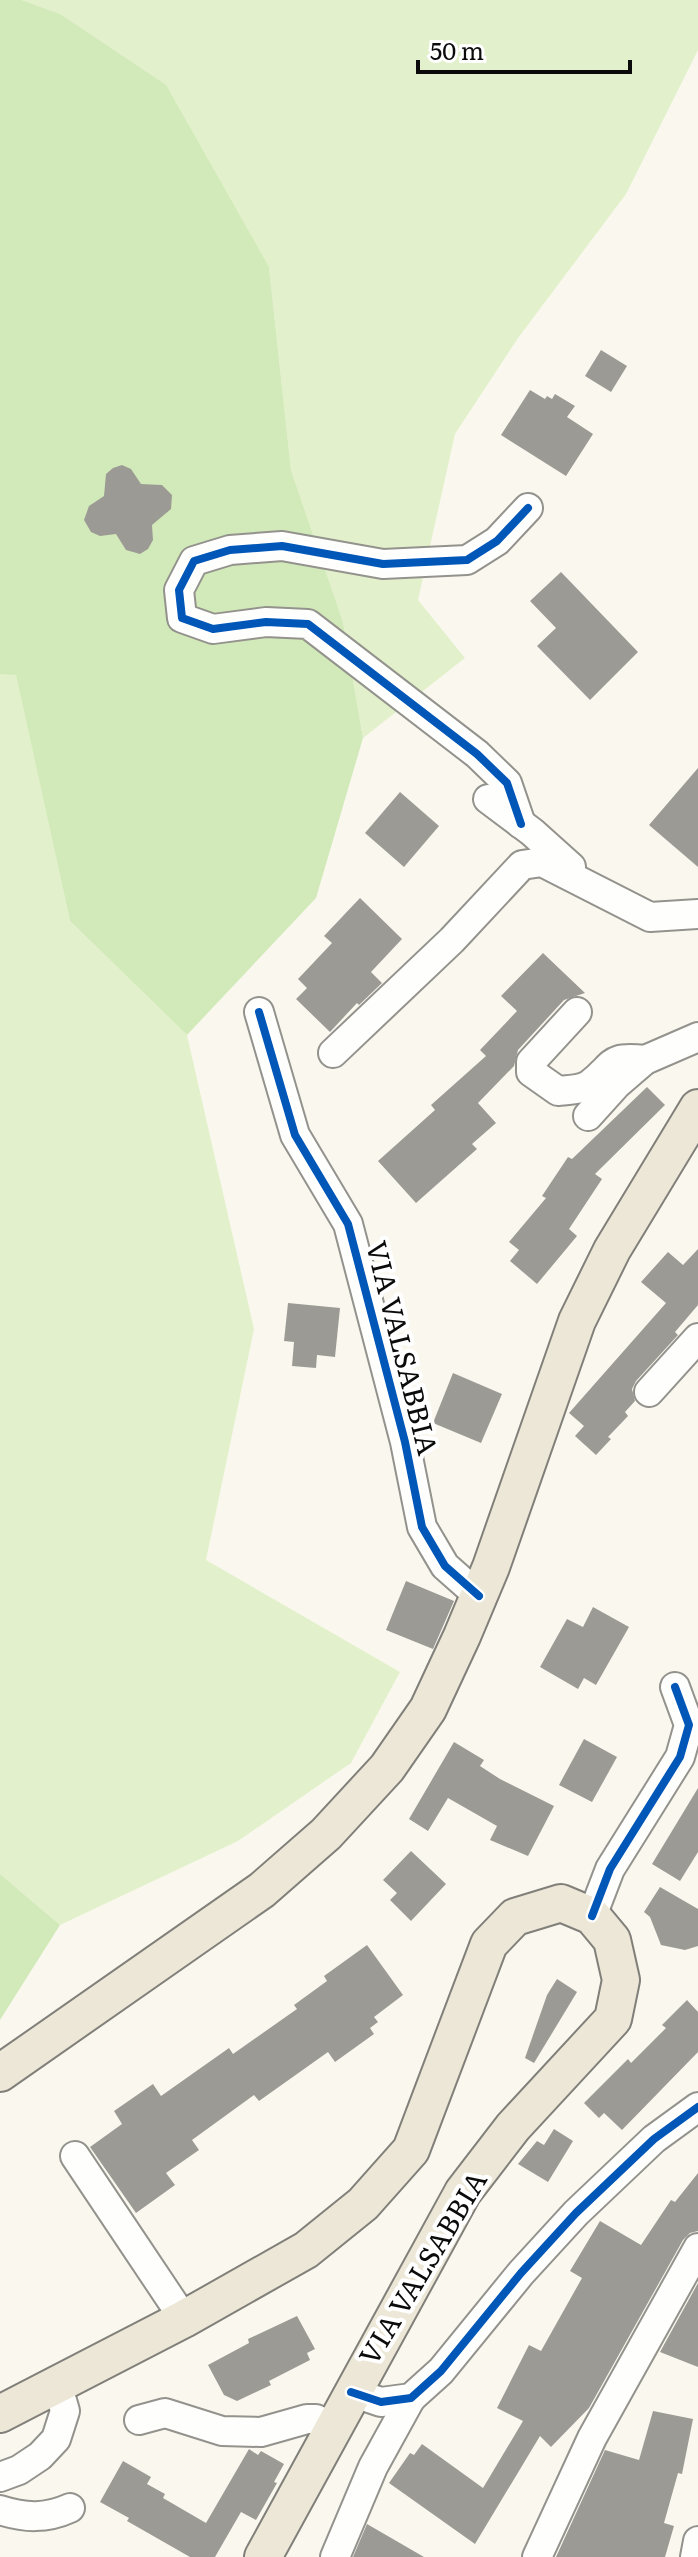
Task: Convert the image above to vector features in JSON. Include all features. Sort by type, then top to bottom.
[{"type":"main road","points":[[0,2073],[262,1890],[326,1834],[387,1768],[428,1709],[479,1596],[577,1321],[612,1250],[698,1108]]},
{"type":"main road","points":[[0,2414],[184,2319],[306,2250],[363,2204],[411,2150],[489,1944],[515,1917],[561,1903],[592,1916]]},
{"type":"main road","name":"VIA VALSABBIA","points":[[263,2557],[463,2192],[513,2127],[613,2019],[621,1980],[612,1940],[592,1916]]},
{"type":"street","points":[[521,824],[507,783],[477,754],[308,624],[266,622],[213,629],[182,618],[179,590],[194,561],[230,550],[282,546],[383,564],[467,560],[497,541],[528,508]]},
{"type":"street","points":[[488,799],[591,886]]},
{"type":"street","points":[[333,1053],[452,940],[522,865],[542,862],[650,917],[698,914]]},
{"type":"street","name":"VIA VALSABBIA","points":[[259,1012],[295,1135],[348,1224],[405,1442],[422,1527],[445,1566],[479,1596]]},
{"type":"street","points":[[577,1012],[531,1062],[531,1072],[538,1078],[558,1091],[587,1087],[609,1063],[624,1058],[645,1060]]},
{"type":"street","points":[[588,1116],[616,1085],[645,1060],[698,1037]]},
{"type":"street","points":[[649,1392],[698,1338]]},
{"type":"street","points":[[592,1916],[610,1869],[680,1757],[689,1725],[675,1687]]},
{"type":"street","points":[[335,2557],[373,2467],[411,2398],[441,2371],[521,2273],[576,2213],[654,2139],[698,2107]]},
{"type":"street","points":[[75,2156],[184,2319]]},
{"type":"street","points":[[537,2557],[592,2438],[698,2248]]},
{"type":"street","points":[[0,2477],[29,2463],[56,2439],[65,2411],[57,2383]]},
{"type":"street","points":[[351,2392],[381,2402],[411,2398]]},
{"type":"street","points":[[139,2420],[165,2413],[222,2431],[261,2432],[316,2419],[332,2428]]},
{"type":"street","points":[[0,2510],[49,2517],[70,2508]]},
{"type":"street","points":[[695,2557],[698,2541]]},
{"type":"green space","points":[[0,0],[22,0],[60,14],[166,85],[269,267],[291,470],[343,622],[363,738],[316,898],[187,1035],[70,921],[16,675],[0,674]]},
{"type":"green space","points":[[22,0],[698,0],[698,50],[626,194],[518,338],[455,434],[418,600],[465,658],[363,738],[343,622],[291,470],[269,267],[60,14]]},
{"type":"green space","points":[[0,674],[16,674],[70,921],[187,1035],[254,1329],[206,1560],[400,1672],[351,1763],[238,1841],[60,1925],[0,1874]]},
{"type":"green space","points":[[0,1874],[60,1925],[0,2020]]},
{"type":"building","points":[[601,350],[627,366],[611,392],[585,376]]},
{"type":"building","points":[[530,390],[545,399],[547,396],[552,399],[555,394],[575,406],[567,417],[593,434],[566,476],[501,435]]},
{"type":"building","points":[[122,465],[131,469],[141,484],[162,485],[172,495],[171,509],[152,525],[153,540],[148,549],[140,554],[126,550],[116,534],[100,536],[91,532],[84,520],[89,506],[104,496],[106,474]]},
{"type":"building","points":[[561,572],[638,652],[590,700],[537,646],[556,628],[530,601]]},
{"type":"building","points":[[698,768],[698,867],[649,825]]},
{"type":"building","points":[[400,792],[439,826],[404,867],[365,833]]},
{"type":"building","points":[[360,898],[402,939],[371,972],[382,983],[359,1005],[357,1003],[330,1032],[296,999],[307,988],[298,979],[332,943],[324,936]]},
{"type":"building","points":[[543,953],[585,993],[564,1000],[518,1050],[514,1066],[478,1103],[496,1123],[472,1144],[477,1149],[416,1203],[378,1161],[435,1110],[431,1105],[486,1056],[480,1050],[517,1011],[501,996]]},
{"type":"building","points":[[647,1087],[665,1105],[595,1174],[602,1179],[569,1229],[577,1236],[537,1284],[510,1261],[519,1250],[509,1242],[546,1198],[542,1196],[568,1157],[572,1159]]},
{"type":"building","points":[[698,1249],[698,1305],[675,1332],[678,1335],[636,1381],[632,1389],[635,1401],[625,1412],[628,1416],[596,1455],[575,1436],[584,1426],[569,1413],[666,1303],[641,1282],[668,1252],[683,1265]]},
{"type":"building","points":[[288,1303],[340,1308],[335,1357],[317,1355],[316,1368],[292,1366],[294,1342],[284,1341]]},
{"type":"building","points":[[453,1373],[502,1394],[481,1443],[433,1423]]},
{"type":"building","points":[[406,1581],[454,1601],[433,1649],[386,1630]]},
{"type":"building","points":[[593,1607],[629,1627],[596,1685],[584,1678],[578,1689],[540,1667],[567,1619],[583,1627]]},
{"type":"building","points":[[584,1739],[617,1757],[592,1802],[559,1785]]},
{"type":"building","points":[[454,1742],[484,1760],[480,1766],[500,1779],[554,1806],[528,1856],[490,1840],[497,1826],[448,1798],[428,1831],[409,1819]]},
{"type":"building","points":[[698,1788],[698,1852],[680,1881],[652,1864]]},
{"type":"building","points":[[411,1851],[446,1884],[411,1921],[390,1900],[397,1893],[383,1880]]},
{"type":"building","points":[[660,1887],[698,1909],[698,1946],[685,1950],[661,1945],[650,1917],[644,1912]]},
{"type":"building","points":[[367,1945],[403,1995],[374,2017],[378,2022],[370,2028],[374,2034],[335,2062],[328,2052],[259,2101],[254,2095],[192,2140],[199,2150],[166,2173],[175,2185],[136,2213],[90,2147],[122,2124],[114,2111],[153,2084],[161,2096],[229,2048],[233,2054],[297,2009],[294,2005],[327,1981],[324,1976]]},
{"type":"building","points":[[557,1979],[577,1992],[534,2063],[525,2058],[547,1995]]},
{"type":"building","points":[[687,2000],[698,2012],[698,2052],[622,2130],[604,2113],[599,2118],[584,2103],[628,2059],[631,2063],[666,2028],[662,2025]]},
{"type":"building","points":[[554,2129],[573,2141],[548,2182],[518,2164],[537,2141],[544,2145]]},
{"type":"building","points":[[698,2173],[698,2231],[690,2233],[683,2240],[589,2408],[551,2447],[540,2436],[475,2544],[389,2483],[410,2453],[414,2455],[422,2444],[483,2488],[523,2421],[497,2408],[529,2345],[541,2351],[582,2278],[570,2271],[600,2221],[641,2245],[671,2200],[675,2202]]},
{"type":"building","points":[[698,2283],[698,2367],[660,2352]]},
{"type":"building","points":[[297,2316],[315,2349],[307,2353],[310,2360],[269,2381],[271,2385],[237,2401],[224,2395],[208,2365],[249,2343],[248,2339]]},
{"type":"building","points":[[653,2411],[693,2419],[682,2474],[678,2473],[664,2523],[674,2526],[665,2557],[556,2557],[605,2450],[639,2460]]},
{"type":"building","points":[[249,2449],[258,2455],[261,2451],[284,2464],[256,2520],[241,2512],[215,2557],[190,2557],[100,2502],[123,2461],[151,2477],[147,2484],[165,2494],[163,2498],[206,2523]]},
{"type":"building","points":[[367,2524],[424,2557],[353,2557]]},
{"type":"cycle path","points":[[521,824],[507,783],[477,754],[308,624],[266,622],[213,629],[182,618],[179,590],[194,561],[230,550],[282,546],[383,564],[467,560],[497,541],[528,508]]},
{"type":"cycle path","points":[[259,1012],[295,1135],[348,1224],[405,1442],[422,1527],[445,1566],[479,1596]]},
{"type":"cycle path","points":[[592,1916],[610,1869],[680,1757],[689,1725],[675,1687]]},
{"type":"cycle path","points":[[351,2392],[381,2402],[411,2398],[441,2371],[521,2273],[576,2213],[654,2139],[698,2107]]}]
